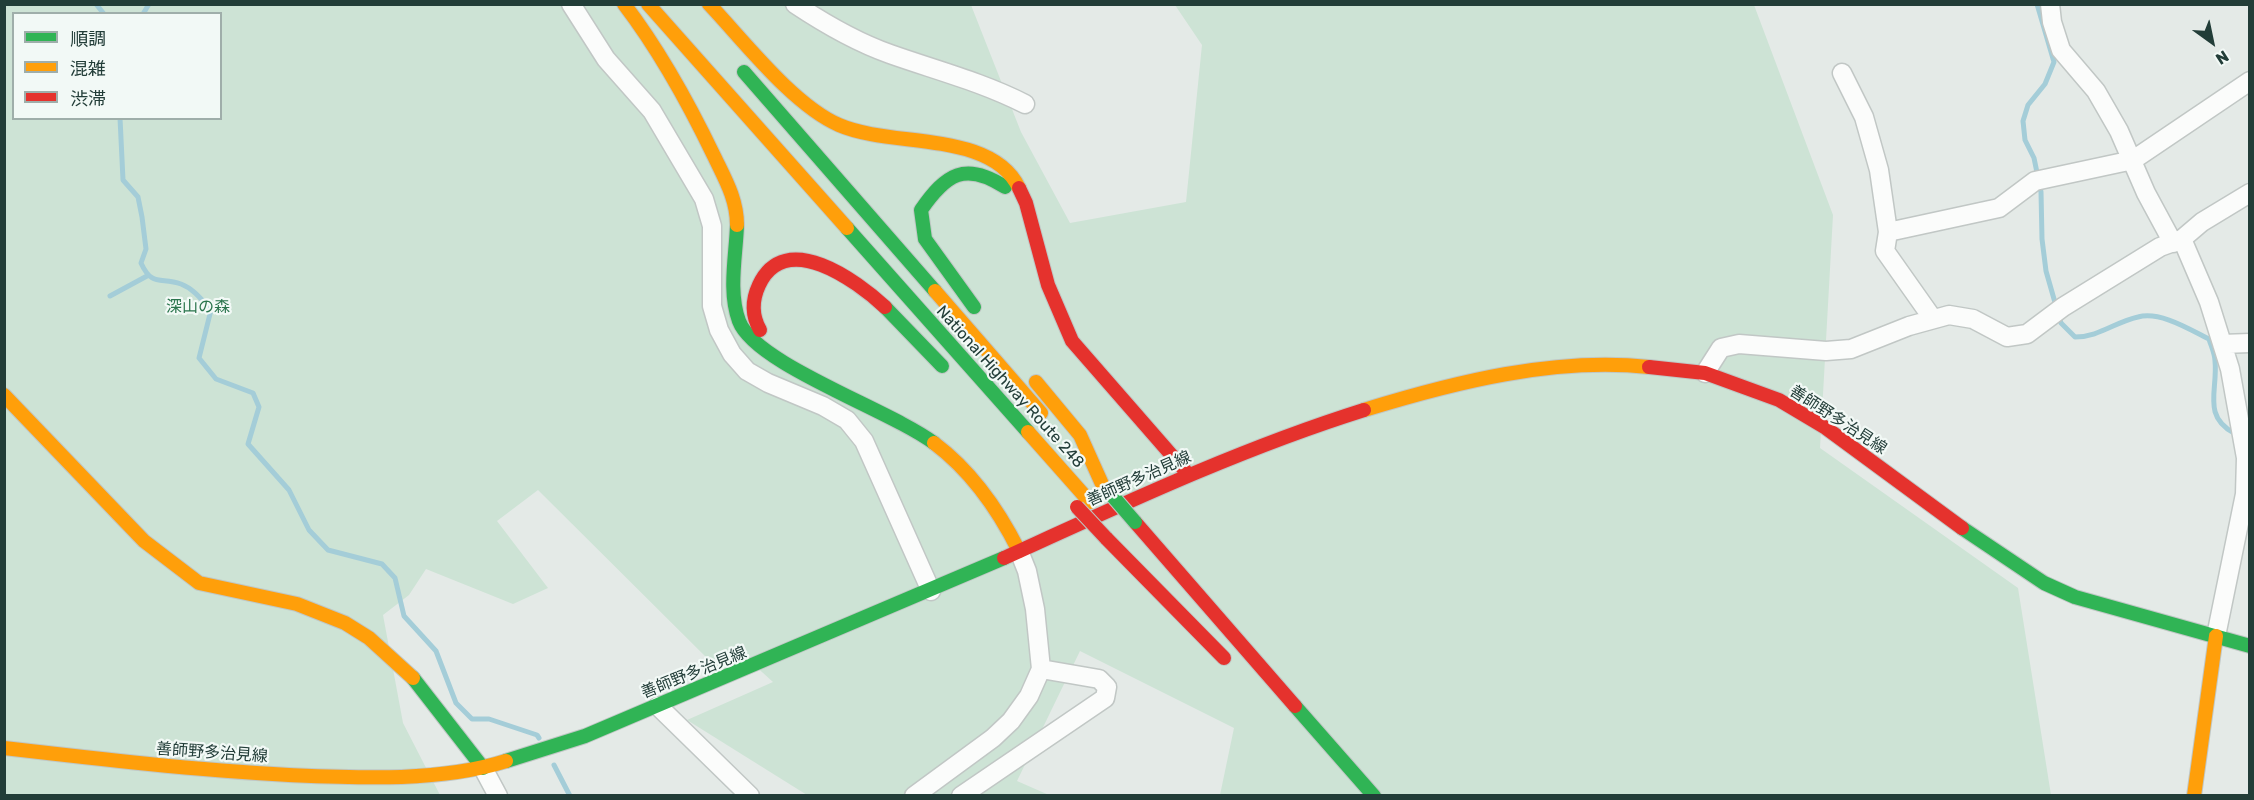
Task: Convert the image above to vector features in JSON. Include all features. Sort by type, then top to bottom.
[{"type":"main road","points":[[624,4],[647,33],[697,119],[736,206],[734,297],[739,320],[747,337],[762,351],[778,357],[798,371],[926,437],[955,464],[995,510],[1011,532],[1019,551]]},
{"type":"main road","name":"National Highway Route 248","points":[[648,4],[1084,505],[1227,662]]},
{"type":"main road","points":[[709,4],[800,100],[838,125],[874,137],[960,147],[993,159],[1012,174],[1026,203],[1048,285],[1072,340],[1188,474]]},
{"type":"main road","name":"National Highway Route 248","points":[[733,59],[1047,420]]},
{"type":"main road","points":[[985,320],[925,239],[921,210],[942,182],[956,174],[971,172],[990,176],[1026,203]]},
{"type":"main road","points":[[778,357],[758,327],[753,310],[755,291],[765,272],[783,262],[802,259],[830,265],[855,280],[956,380]]},
{"type":"main road","name":"善師野多治見線","points":[[4,748],[183,769],[332,777],[389,777],[483,768],[585,736],[658,706],[931,591],[1188,474],[1287,434],[1432,389],[1557,367],[1610,363],[1705,373],[1779,400],[1826,428],[1949,519],[2044,583],[2075,597],[2250,646]]},
{"type":"main road","points":[[1029,373],[1080,435],[1106,488]]},
{"type":"main road","points":[[4,394],[34,422],[103,503],[141,541],[201,584],[319,611],[372,638],[394,656],[423,689],[483,768]]},
{"type":"main road","name":"National Highway Route 248","points":[[1071,447],[1374,795]]},
{"type":"main road","points":[[1030,456],[1084,505]]},
{"type":"main road","points":[[2194,795],[2216,636]]},
{"type":"street","points":[[571,4],[606,59],[652,111],[704,199],[712,226],[712,306],[719,330],[732,354],[754,375],[823,406],[847,420],[864,441],[931,591]]},
{"type":"street","points":[[795,4],[832,28],[887,53],[1000,91],[1025,104]]},
{"type":"street","points":[[2050,4],[2052,22],[2061,50],[2096,91],[2133,160],[2146,193],[2177,241],[2210,302],[2230,369],[2246,458],[2246,495],[2216,636]]},
{"type":"street","points":[[1842,73],[1864,117],[1879,170],[1888,232],[1885,250],[1934,319]]},
{"type":"street","points":[[1888,232],[1999,207],[2035,181],[2133,160],[2250,81]]},
{"type":"street","points":[[1705,373],[1721,348],[1739,344],[1826,351],[1851,349],[1948,315],[1973,319],[2007,337],[2027,334],[2073,301],[2160,247],[2177,241],[2202,222],[2250,193]]},
{"type":"street","points":[[2222,344],[2250,343]]},
{"type":"street","points":[[914,795],[993,738],[1011,721],[1029,696],[1041,669],[1035,609],[1027,571],[1019,551]]},
{"type":"street","points":[[961,795],[1105,698],[1107,687],[1098,678],[1041,669]]},
{"type":"street","points":[[658,706],[750,795]]},
{"type":"street","points":[[483,768],[498,795]]},
{"type":"green space","name":"深山の森","points":[[5,4],[971,5],[1021,132],[1070,223],[1186,202],[1202,45],[1175,5],[1754,5],[1833,215],[1820,448],[2018,588],[2051,795],[1220,795],[1234,728],[1080,651],[1017,781],[1049,795],[807,795],[687,720],[773,682],[741,653],[716,667],[538,490],[497,521],[548,588],[513,604],[426,569],[409,595],[383,615],[403,723],[440,795],[5,796]]},
{"type":"waterway","points":[[96,4],[102,12]]},
{"type":"waterway","points":[[144,12],[149,4]]},
{"type":"waterway","points":[[2037,4],[2054,62],[2045,84],[2028,105],[2023,121],[2025,140],[2034,158],[2041,192],[2042,239],[2046,271],[2056,306]]},
{"type":"waterway","points":[[120,120],[123,180],[138,197],[142,217],[146,249],[141,263],[145,271],[153,278],[186,286],[198,295],[211,310],[199,358],[216,379],[253,393],[259,407],[248,444],[289,490],[309,530],[328,550],[382,564],[395,578],[404,616],[436,651],[456,703],[472,719],[489,719],[537,735],[539,738]]},
{"type":"waterway","points":[[110,296],[147,276]]},
{"type":"waterway","points":[[2059,315],[2061,323],[2075,337],[2092,335],[2130,319],[2156,316],[2209,339],[2215,358],[2215,410],[2218,419],[2234,433]]},
{"type":"waterway","points":[[554,765],[570,796]]},
{"type":"traffic: fast","points":[[744,72],[935,291]]},
{"type":"traffic: fast","points":[[974,307],[925,239],[921,210],[939,188],[957,175],[967,173],[979,175],[1005,187]]},
{"type":"traffic: fast","points":[[737,225],[733,273],[734,298],[739,321],[750,337],[770,354],[796,370],[914,430],[934,443]]},
{"type":"traffic: fast","points":[[847,228],[1028,432]]},
{"type":"traffic: fast","points":[[885,307],[942,366]]},
{"type":"traffic: fast","points":[[1110,493],[1135,522]]},
{"type":"traffic: fast","points":[[1962,528],[2044,583],[2075,597],[2250,646]]},
{"type":"traffic: fast","points":[[506,761],[585,736],[1004,558]]},
{"type":"traffic: fast","points":[[413,678],[483,768]]},
{"type":"traffic: fast","points":[[1295,706],[1374,796]]},
{"type":"traffic: slow","points":[[624,4],[673,77],[694,116],[730,189],[737,225]]},
{"type":"traffic: slow","points":[[648,4],[847,228]]},
{"type":"traffic: slow","points":[[709,4],[787,88],[822,116],[839,125],[861,132],[938,143],[987,157],[1005,170],[1019,188]]},
{"type":"traffic: slow","points":[[935,291],[1041,413]]},
{"type":"traffic: slow","points":[[1364,410],[1469,381],[1505,374],[1577,366],[1649,367]]},
{"type":"traffic: slow","points":[[1036,382],[1080,435],[1102,484]]},
{"type":"traffic: slow","points":[[4,395],[144,541],[199,583],[297,604],[345,623],[369,638],[413,678]]},
{"type":"traffic: slow","points":[[1028,432],[1090,502]]},
{"type":"traffic: slow","points":[[934,443],[971,478],[1002,521],[1019,551]]},
{"type":"traffic: slow","points":[[2194,796],[2216,636]]},
{"type":"traffic: slow","points":[[4,748],[218,770],[343,777],[427,775],[481,768],[506,761]]},
{"type":"traffic: jam","points":[[1019,188],[1026,203],[1048,285],[1072,341],[1188,474]]},
{"type":"traffic: jam","points":[[760,330],[754,314],[754,302],[759,285],[771,269],[786,261],[803,260],[821,265],[857,285],[885,307]]},
{"type":"traffic: jam","points":[[1649,367],[1705,373],[1779,400],[1826,428],[1962,528]]},
{"type":"traffic: jam","points":[[1004,558],[1227,460],[1364,410]]},
{"type":"traffic: jam","points":[[1077,507],[1106,538]]},
{"type":"traffic: jam","points":[[1135,522],[1295,706]]},
{"type":"traffic: jam","points":[[1106,538],[1224,658]]}]
